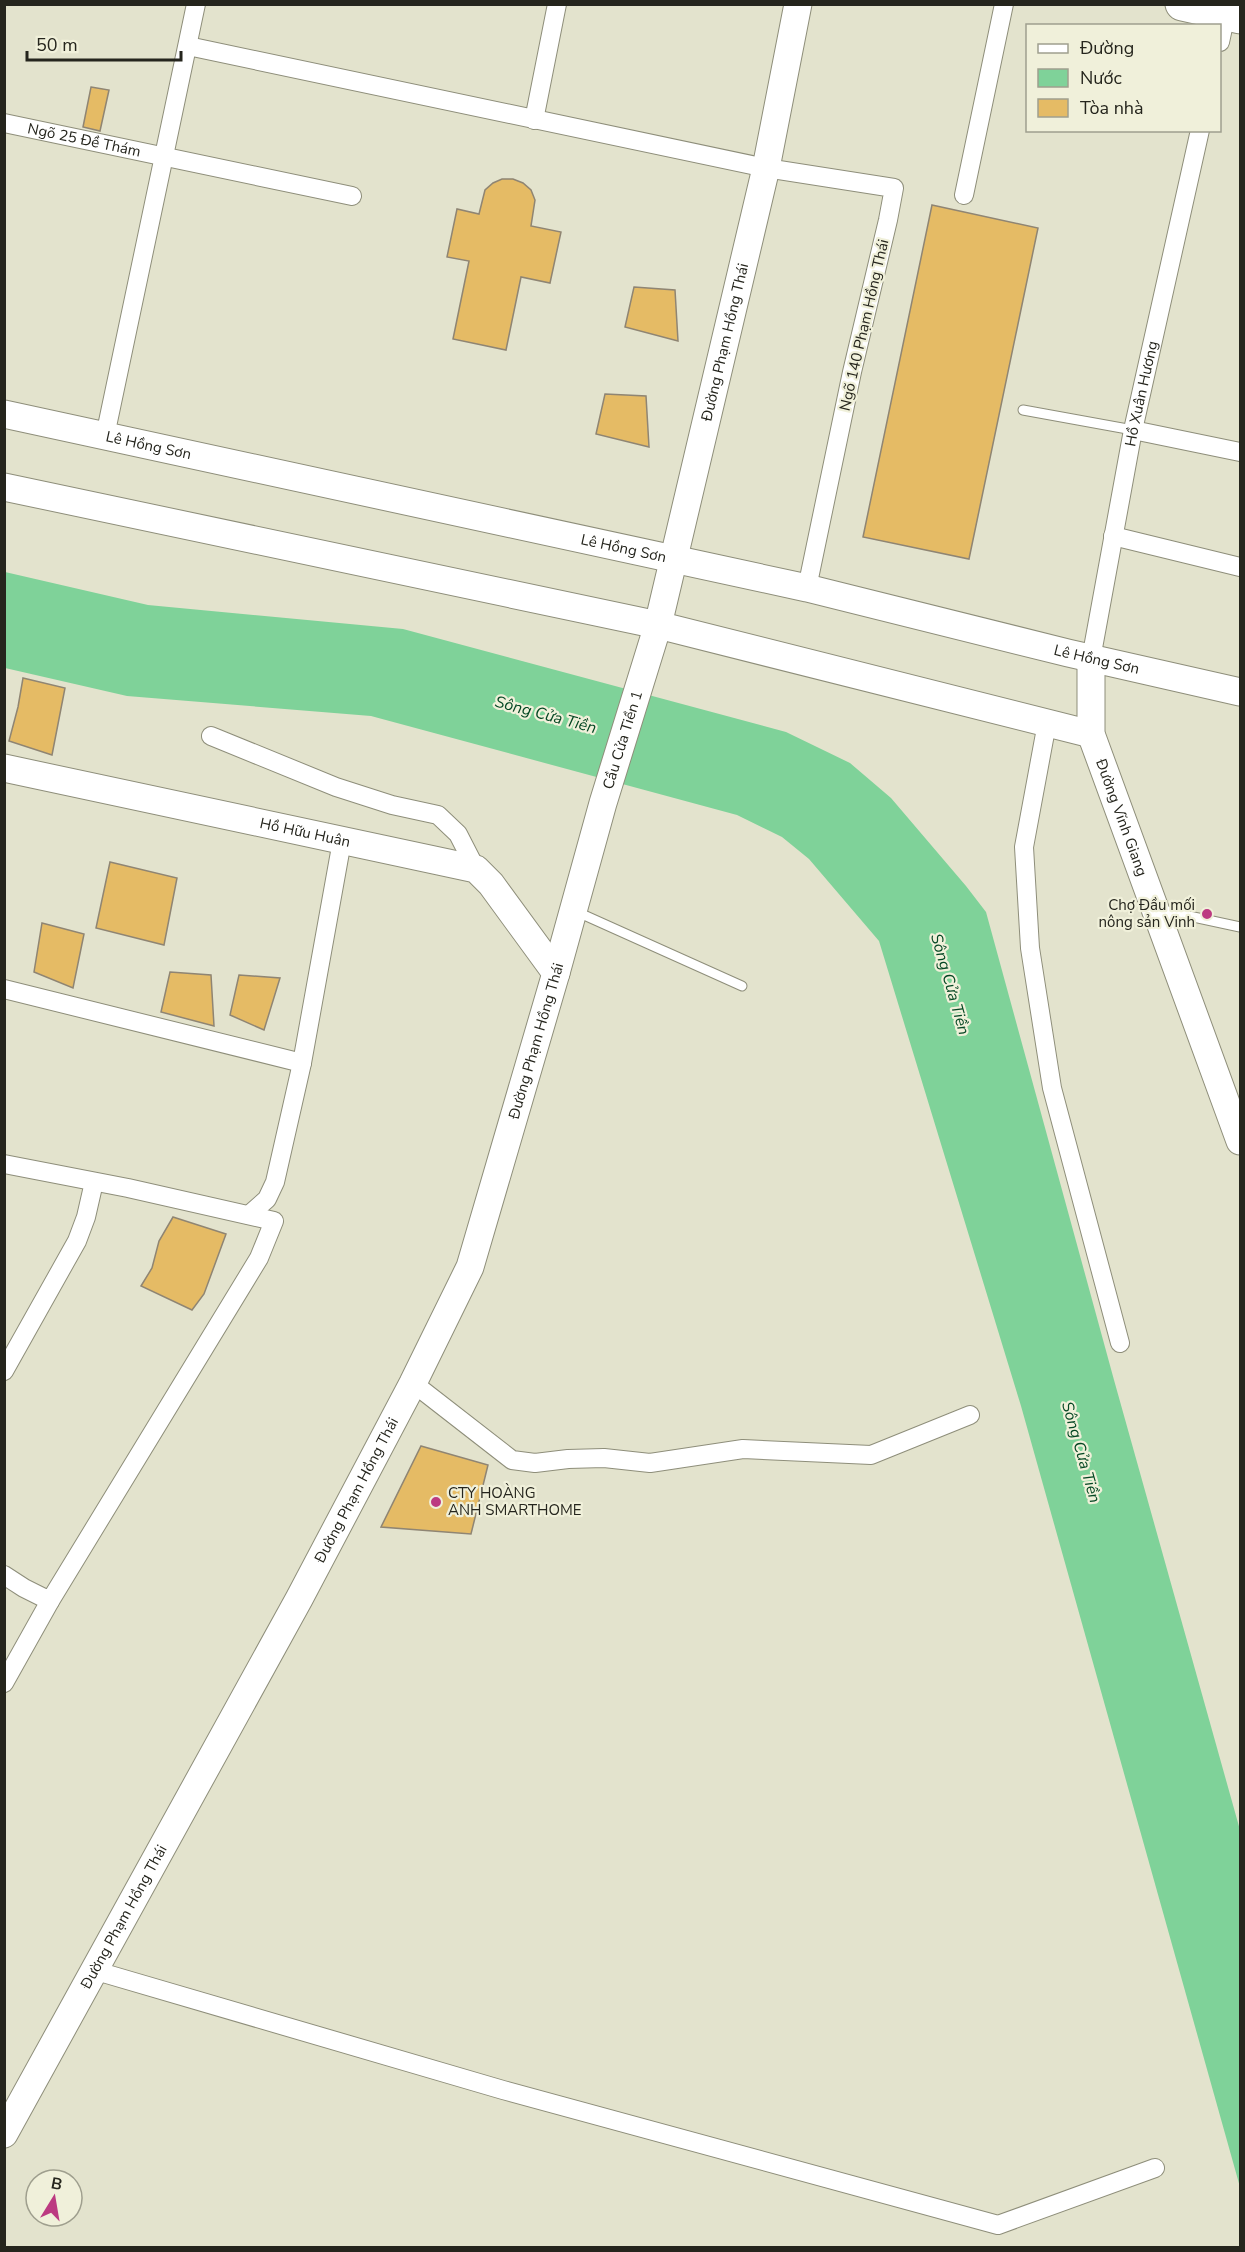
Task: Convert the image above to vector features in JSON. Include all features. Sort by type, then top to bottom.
[{"type":"highway","points":[[1182,4],[1229,24]]},
{"type":"street","points":[[105,436],[196,4]]},
{"type":"street","points":[[534,120],[557,4]]},
{"type":"street","name":"Đường Phạm Hồng Thái","points":[[642,676],[658,625],[766,168],[798,4]]},
{"type":"street","points":[[964,195],[1004,4]]},
{"type":"street","points":[[188,46],[766,168]]},
{"type":"street","name":"Ngõ 25 Đề Thám","points":[[4,123],[352,196]]},
{"type":"street","name":"Hồ Xuân Hương","points":[[1091,658],[1133,430],[1200,132]]},
{"type":"street","name":"Ngõ 140 Phạm Hồng Thái","points":[[766,168],[894,188],[852,372],[807,588]]},
{"type":"street","name":"Lê Hồng Sơn","points":[[4,414],[807,588],[1240,693]]},
{"type":"street","points":[[1133,430],[1240,452]]},
{"type":"street","points":[[4,487],[658,625],[1090,734]]},
{"type":"street","points":[[1113,536],[1240,567]]},
{"type":"street","name":"Đường Vĩnh Giang","points":[[1091,658],[1090,734],[1240,1141]]},
{"type":"street","name":"Cầu Cửa Tiền 1","points":[[603,803],[642,676]]},
{"type":"street","points":[[1047,723],[1024,847],[1030,948],[1052,1088],[1120,1343]]},
{"type":"street","points":[[211,736],[336,787],[392,805],[438,815],[458,834],[476,869],[491,885],[556,973]]},
{"type":"street","name":"Hồ Hữu Huân","points":[[4,768],[476,869]]},
{"type":"street","name":"Đường Phạm Hồng Thái","points":[[4,2134],[299,1599],[413,1383],[470,1267],[603,803]]},
{"type":"street","points":[[249,1215],[267,1199],[275,1182],[302,1063],[342,841]]},
{"type":"street","points":[[4,989],[302,1063]]},
{"type":"street","points":[[4,1164],[274,1221],[259,1258],[50,1601],[4,1683]]},
{"type":"street","points":[[4,1371],[77,1241],[86,1217],[94,1182]]},
{"type":"street","points":[[413,1383],[512,1460],[535,1463],[604,1458],[650,1463],[743,1449],[871,1455],[970,1415]]},
{"type":"street","points":[[4,1575],[50,1601]]},
{"type":"street","points":[[93,1970],[503,2090],[998,2225],[1155,2168]]},
{"type":"lane","points":[[1023,410],[1133,430]]},
{"type":"lane","points":[[1156,909],[1240,927]]},
{"type":"lane","points":[[573,910],[742,986]]},
{"type":"water","name":"Sông Cửa Tiền","points":[[5,572],[148,605],[403,629],[786,732],[850,763],[891,798],[986,912],[1240,1830],[1240,2187],[1021,1406],[879,941],[809,859],[782,837],[737,815],[371,716],[127,696],[5,668]]},
{"type":"building","points":[[91,87],[109,90],[100,131],[83,127]]},
{"type":"building","points":[[502,179],[513,179],[523,183],[531,190],[535,200],[531,226],[561,232],[550,283],[521,277],[506,350],[453,339],[469,261],[447,257],[457,209],[479,214],[485,190]]},
{"type":"building","points":[[932,205],[1038,228],[969,559],[863,537]]},
{"type":"building","points":[[634,287],[675,290],[678,341],[625,327]]},
{"type":"building","points":[[605,394],[646,396],[649,447],[596,434]]},
{"type":"building","points":[[23,678],[65,688],[52,755],[9,741]]},
{"type":"building","points":[[110,862],[177,878],[164,945],[96,928]]},
{"type":"building","points":[[42,923],[84,934],[73,988],[34,972]]},
{"type":"building","points":[[170,972],[211,975],[214,1026],[161,1012]]},
{"type":"building","points":[[239,975],[280,978],[264,1030],[230,1015]]},
{"type":"building","points":[[173,1217],[226,1234],[204,1294],[192,1310],[141,1286],[152,1268],[159,1241]]},
{"type":"building","name":"CTY HOÀNG ANH SMARTHOME","points":[[421,1446],[488,1465],[471,1534],[381,1527]]},
{"type":"place","name":"Chợ Đầu mối nông sản Vinh","points":[[1207,914]]},
{"type":"place","name":"CTY HOÀNG ANH SMARTHOME","points":[[436,1502]]}]
